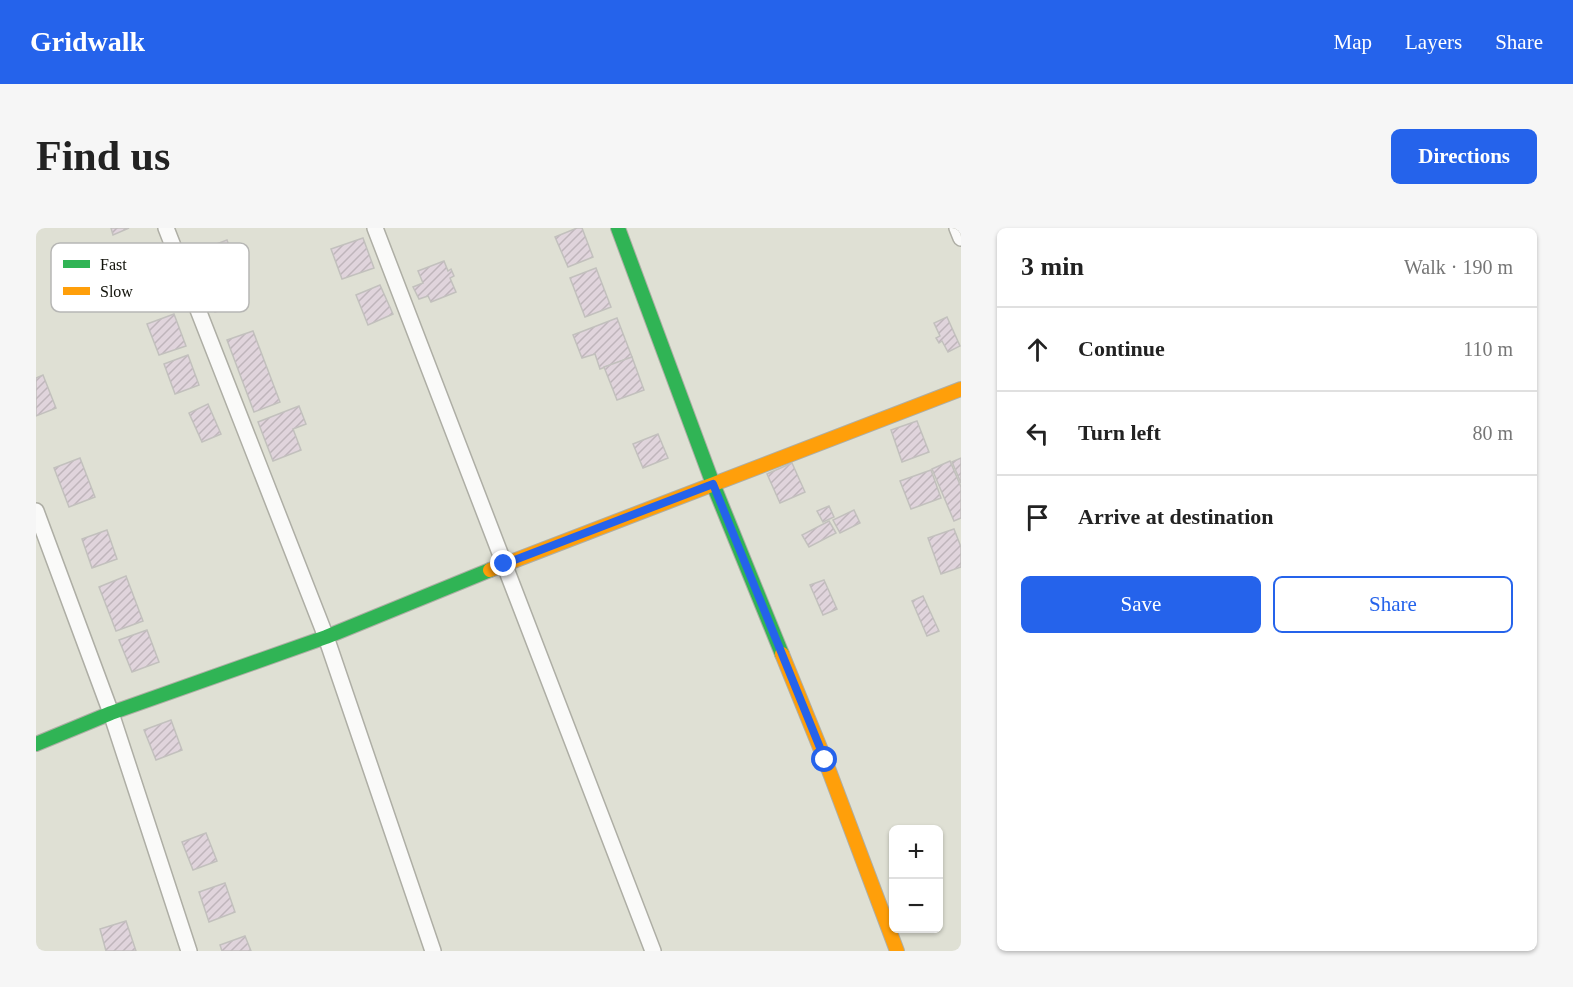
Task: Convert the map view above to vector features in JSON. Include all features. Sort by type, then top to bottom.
[{"type":"street","points":[[166,228],[172,243]]},
{"type":"street","points":[[375,228],[653,951]]},
{"type":"street","points":[[618,228],[713,484],[825,760],[897,951]]},
{"type":"street","points":[[957,228],[961,238]]},
{"type":"street","points":[[199,312],[326,637],[433,951]]},
{"type":"street","points":[[36,744],[111,713],[326,637],[504,564],[961,389]]},
{"type":"street","points":[[36,511],[111,713],[189,951]]},
{"type":"building","points":[[111,228],[129,228],[113,235]]},
{"type":"building","points":[[582,228],[593,257],[568,267],[555,237]]},
{"type":"building","points":[[363,238],[374,268],[342,279],[331,249]]},
{"type":"building","points":[[444,261],[448,271],[451,269],[454,276],[450,278],[456,292],[431,302],[428,296],[419,299],[413,287],[423,283],[418,271]]},
{"type":"building","points":[[596,268],[611,307],[585,317],[570,278]]},
{"type":"building","points":[[380,285],[393,314],[368,325],[356,295]]},
{"type":"building","points":[[174,314],[186,346],[159,355],[147,324]]},
{"type":"building","points":[[947,317],[960,346],[948,352],[942,341],[939,343],[936,338],[940,336],[934,323]]},
{"type":"building","points":[[617,318],[632,357],[600,369],[595,354],[582,358],[573,335]]},
{"type":"building","points":[[253,331],[280,402],[254,412],[227,340]]},
{"type":"building","points":[[188,355],[199,385],[175,394],[164,364]]},
{"type":"building","points":[[632,357],[644,390],[617,400],[604,367]]},
{"type":"building","points":[[43,375],[56,408],[36,416],[36,378]]},
{"type":"building","points":[[208,404],[221,434],[202,442],[189,413]]},
{"type":"building","points":[[299,406],[306,424],[293,429],[301,450],[273,461],[258,422]]},
{"type":"building","points":[[917,421],[929,452],[902,462],[891,430]]},
{"type":"building","points":[[658,434],[668,458],[643,468],[633,444]]},
{"type":"building","points":[[80,458],[95,497],[69,507],[54,468]]},
{"type":"building","points":[[961,458],[961,483],[952,462]]},
{"type":"building","points":[[950,461],[961,487],[961,518],[954,521],[932,469]]},
{"type":"building","points":[[792,463],[805,492],[780,503],[767,474]]},
{"type":"building","points":[[931,470],[941,498],[911,509],[900,481]]},
{"type":"building","points":[[829,506],[834,517],[823,522],[817,511]]},
{"type":"building","points":[[854,510],[860,523],[840,533],[833,520]]},
{"type":"building","points":[[829,521],[836,533],[809,547],[802,535]]},
{"type":"building","points":[[954,529],[961,547],[961,567],[941,574],[928,538]]},
{"type":"building","points":[[107,530],[117,559],[92,568],[82,539]]},
{"type":"building","points":[[126,576],[143,621],[116,631],[99,587]]},
{"type":"building","points":[[824,580],[837,609],[823,615],[810,585]]},
{"type":"building","points":[[923,596],[939,631],[927,636],[912,601]]},
{"type":"building","points":[[147,630],[159,662],[132,672],[119,640]]},
{"type":"building","points":[[171,720],[182,750],[156,760],[144,730]]},
{"type":"building","points":[[206,833],[217,861],[193,870],[182,842]]},
{"type":"building","points":[[225,883],[235,912],[209,922],[199,892]]},
{"type":"building","points":[[126,921],[136,951],[106,951],[100,929]]},
{"type":"building","points":[[245,936],[251,951],[222,951],[220,945]]},
{"type":"traffic: fast","points":[[618,228],[713,484],[782,654]]},
{"type":"traffic: fast","points":[[36,744],[111,713],[326,637],[490,570]]},
{"type":"traffic: slow","points":[[490,570],[961,389]]},
{"type":"traffic: slow","points":[[782,654],[825,760],[897,951]]},
{"type":"route","points":[[504,564],[713,484],[825,760]]}]
